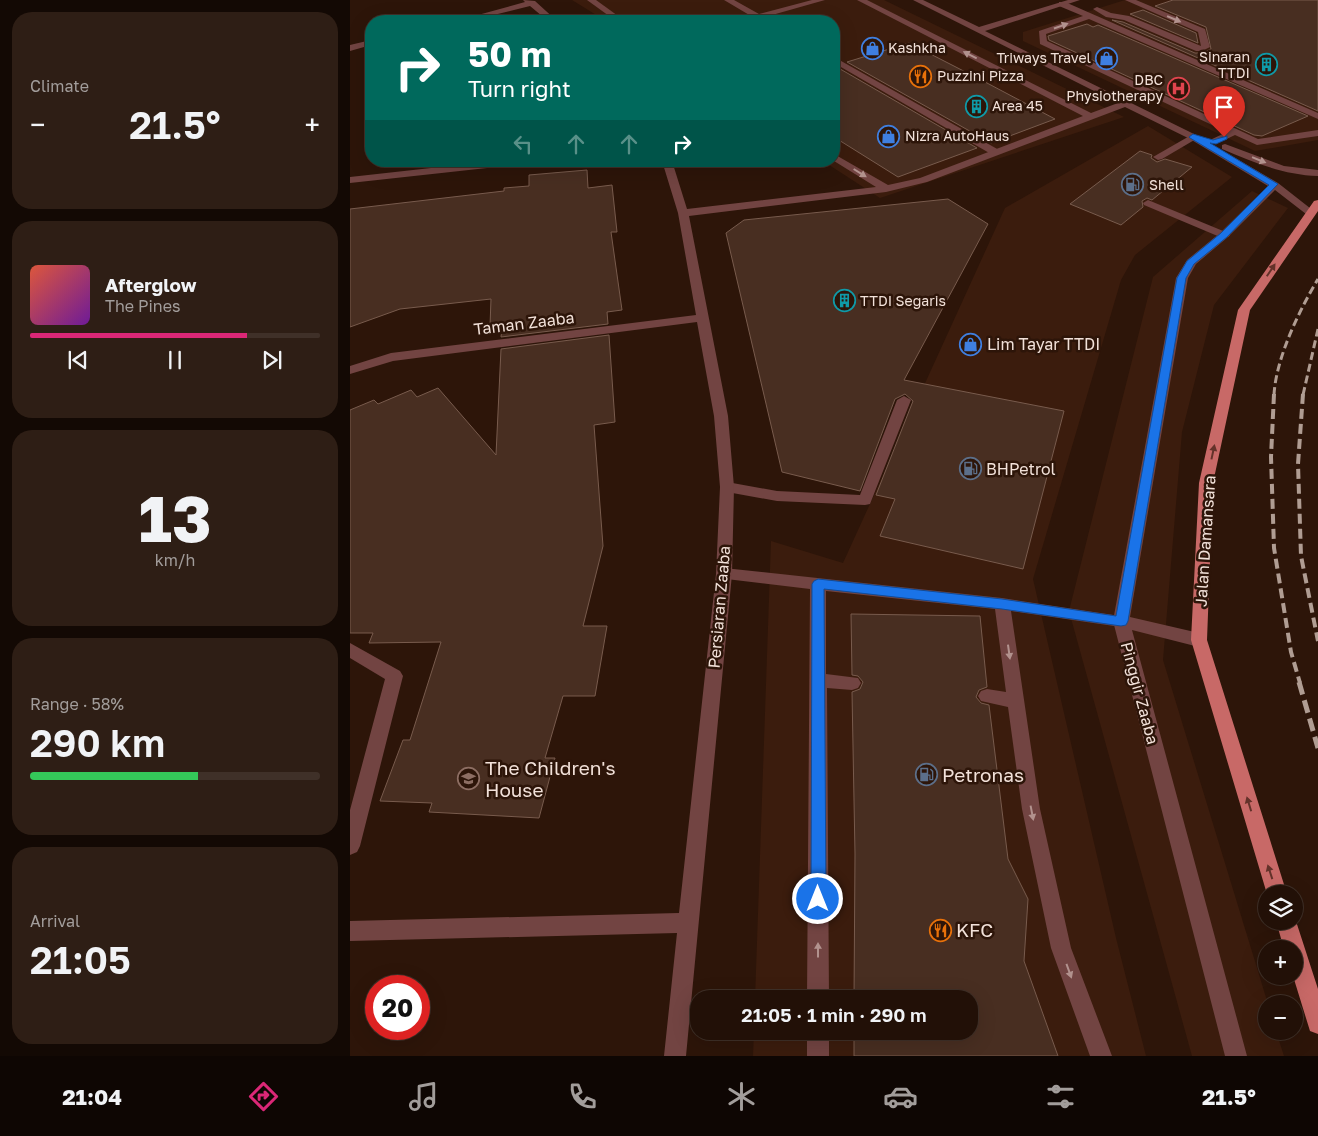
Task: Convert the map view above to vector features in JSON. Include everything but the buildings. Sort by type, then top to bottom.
[{"type":"main road","name":"Jalan Damansara","points":[[1274,885],[1199,640],[1206,483],[1244,310],[1318,203]]},
{"type":"main road","points":[[1289,930],[1318,1023]]},
{"type":"street","points":[[591,0],[612,15]]},
{"type":"street","points":[[728,0],[755,15]]},
{"type":"street","points":[[774,15],[821,0]]},
{"type":"street","points":[[861,0],[1091,117]]},
{"type":"street","points":[[917,0],[1193,137],[1274,184],[1310,212]]},
{"type":"street","points":[[979,30],[1076,0],[1199,49],[1206,47],[1202,31],[1129,0]]},
{"type":"street","points":[[482,15],[530,2],[546,15]]},
{"type":"street","points":[[1062,4],[1318,116]]},
{"type":"street","points":[[1090,16],[1042,33],[1043,42],[1257,142],[1318,133]]},
{"type":"street","points":[[350,48],[365,44]]},
{"type":"street","points":[[840,63],[995,152]]},
{"type":"street","points":[[683,213],[886,189],[923,180],[1124,104]]},
{"type":"street","points":[[1213,142],[1235,132]]},
{"type":"street","points":[[1158,157],[1193,137],[1213,142],[1270,165],[1304,173],[1318,173]]},
{"type":"street","points":[[840,160],[886,189]]},
{"type":"street","points":[[350,180],[469,167]]},
{"type":"street","name":"Persiaran Zaaba","points":[[669,167],[683,213],[721,416],[727,488],[724,574],[676,1056]]},
{"type":"street","name":"Pinggir Zaaba","points":[[1236,1056],[1121,621],[1182,278],[1190,262],[1224,235],[1274,184]]},
{"type":"street","points":[[1148,203],[1224,235]]},
{"type":"street","name":"Taman Zaaba","points":[[350,370],[391,357],[450,348],[703,318]]},
{"type":"street","points":[[727,488],[777,496],[865,500],[904,400]]},
{"type":"street","points":[[724,574],[1002,604],[1121,621],[1199,640]]},
{"type":"street","points":[[818,584],[820,681],[818,990]]},
{"type":"street","points":[[1002,604],[1031,808],[1061,948],[1101,1056]]},
{"type":"street","points":[[350,650],[394,676],[350,846]]},
{"type":"street","points":[[820,681],[852,683]]},
{"type":"street","points":[[987,696],[1016,701]]},
{"type":"street","points":[[350,931],[690,923]]},
{"type":"street","points":[[818,1040],[818,1056]]},
{"type":"shaded area","points":[[572,0],[884,0],[1124,117],[880,198],[832,167],[840,167],[840,15],[596,15]]},
{"type":"shaded area","name":"Sinaran TTDI","points":[[1125,0],[1318,0],[1318,140],[1255,151],[1023,41],[1023,32]]},
{"type":"shaded area","points":[[1148,126],[1232,177],[1135,255],[1121,280],[1033,579],[1116,938],[1146,1056],[753,1056],[754,1040],[978,1040],[978,990],[755,990],[771,541],[843,563],[1005,208]]},
{"type":"shaded area","points":[[1252,191],[1288,208],[1214,305],[1182,432],[1163,660],[1258,971],[1258,985],[1262,985],[1265,995],[1258,995],[1258,1040],[1279,1040],[1284,1056],[1192,1056],[1069,611],[1153,277]]},
{"type":"railway","points":[[1274,395],[1284,350],[1303,305],[1318,279]]},
{"type":"railway","points":[[1303,395],[1318,329]]},
{"type":"railway","points":[[1274,394],[1271,457],[1274,548],[1291,652],[1300,683]]},
{"type":"railway","points":[[1303,394],[1298,464],[1301,556],[1318,641]]},
{"type":"railway","points":[[1299,682],[1318,748]]},
{"type":"place","name":"Kashkha","points":[[872,48]]},
{"type":"place","name":"Triways Travel","points":[[1107,58]]},
{"type":"place","name":"Sinaran TTDI","points":[[1266,65]]},
{"type":"place","name":"Puzzini Pizza","points":[[921,76]]},
{"type":"place","name":"DBC Physiotherapy","points":[[1179,88]]},
{"type":"place","name":"Area 45","points":[[976,106]]},
{"type":"place","name":"Nizra AutoHaus","points":[[889,136]]},
{"type":"place","name":"Shell","points":[[1133,185]]},
{"type":"place","name":"TTDI Segaris","points":[[844,301]]},
{"type":"place","name":"Lim Tayar TTDI","points":[[971,344]]},
{"type":"place","name":"BHPetrol","points":[[970,469]]},
{"type":"place","name":"Petronas","points":[[926,775]]},
{"type":"place","name":"The Children's House","points":[[469,779]]},
{"type":"place","name":"KFC","points":[[940,930]]},
{"type":"route","points":[[818,899],[820,681],[818,584],[1002,604],[1121,621],[1182,278],[1190,262],[1224,235],[1274,184],[1193,137],[1213,142],[1224,137]]}]
